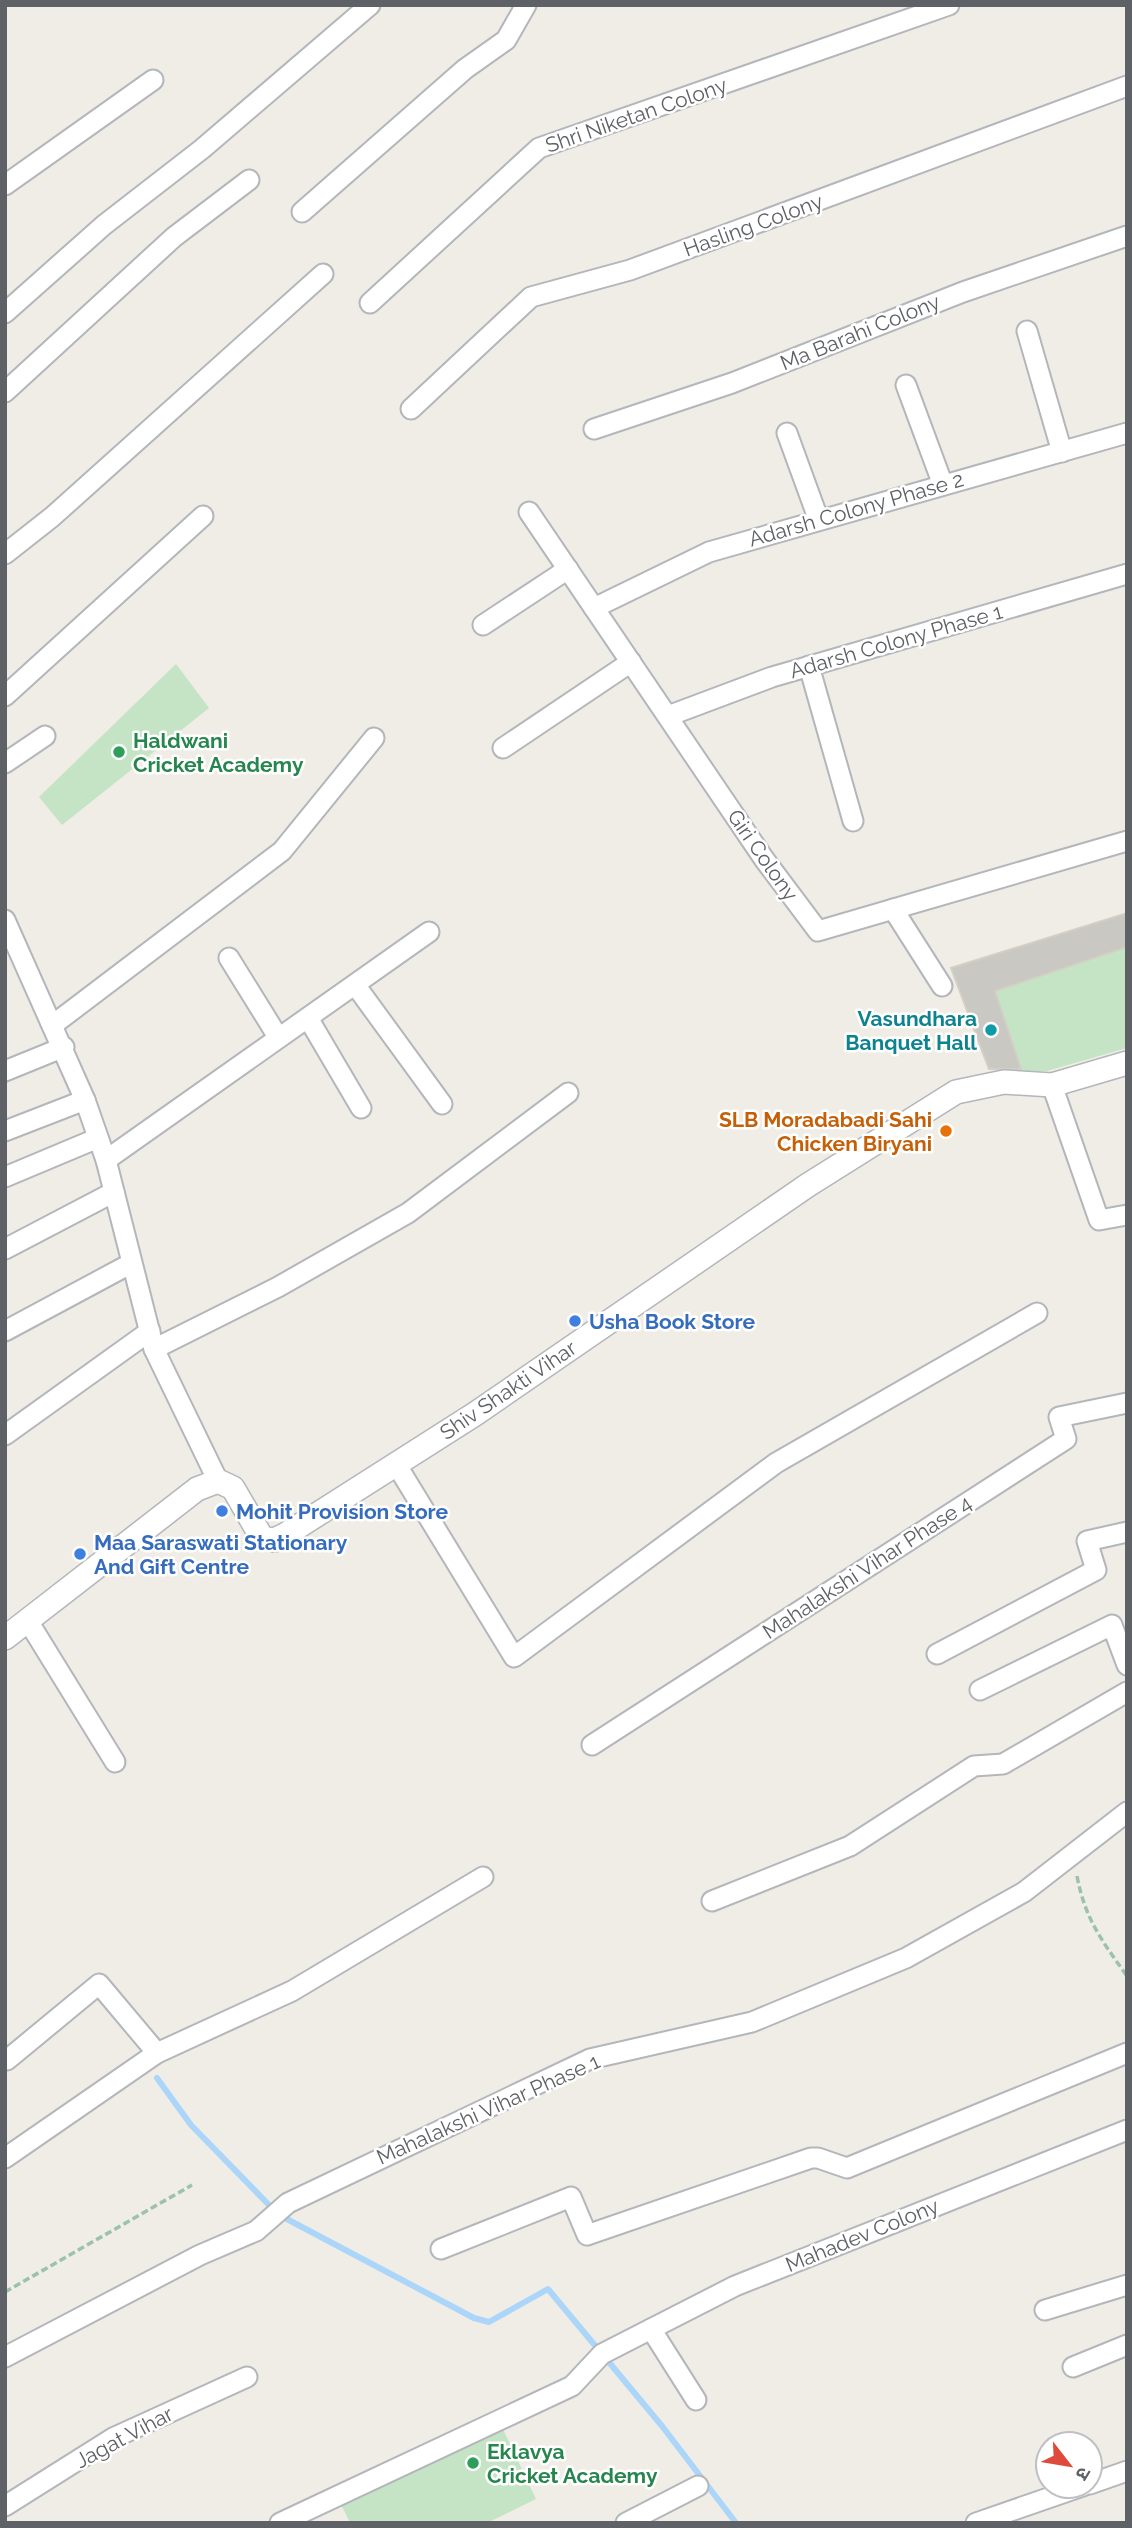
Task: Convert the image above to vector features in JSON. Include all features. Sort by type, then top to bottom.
[{"type":"street","points":[[5,313],[104,225],[202,149],[370,5]]},
{"type":"street","points":[[302,212],[466,69],[506,40],[526,5]]},
{"type":"street","name":"Shri Niketan Colony","points":[[370,303],[539,148],[949,5]]},
{"type":"street","points":[[5,185],[153,80]]},
{"type":"street","name":"Hasling Colony","points":[[411,409],[531,298],[630,270],[1127,86]]},
{"type":"street","points":[[5,391],[174,237],[249,180]]},
{"type":"street","name":"Ma Barahi Colony","points":[[594,429],[732,383],[963,292],[1127,236]]},
{"type":"street","points":[[5,554],[52,517],[323,274]]},
{"type":"street","points":[[1027,331],[1062,452]]},
{"type":"street","points":[[906,385],[943,485]]},
{"type":"street","points":[[787,433],[818,518]]},
{"type":"street","name":"Adarsh Colony Phase 2","points":[[594,608],[709,552],[818,518],[1127,433]]},
{"type":"street","name":"Giri Colony","points":[[529,512],[764,859],[818,931],[1127,841]]},
{"type":"street","points":[[5,696],[203,516]]},
{"type":"street","points":[[483,625],[568,569]]},
{"type":"street","name":"Adarsh Colony Phase 1","points":[[668,716],[809,666],[1127,575]]},
{"type":"street","points":[[503,748],[631,662]]},
{"type":"street","points":[[809,666],[853,821]]},
{"type":"street","points":[[5,763],[45,736]]},
{"type":"street","points":[[54,1024],[282,850],[373,738]]},
{"type":"street","points":[[893,909],[942,986]]},
{"type":"street","points":[[5,920],[12,953],[54,1024],[85,1100],[106,1160],[130,1264],[152,1340],[218,1481],[197,1489],[5,1638]]},
{"type":"street","points":[[106,1160],[429,932]]},
{"type":"street","points":[[229,958],[278,1037]]},
{"type":"street","points":[[356,986],[442,1104]]},
{"type":"street","points":[[308,1018],[361,1108]]},
{"type":"street","points":[[5,1071],[64,1047]]},
{"type":"street","name":"Shiv Shakti Vihar","points":[[218,1481],[233,1488],[262,1538],[274,1540],[475,1414],[808,1185],[956,1093],[1004,1082],[1052,1085],[1127,1063]]},
{"type":"street","points":[[1052,1085],[1099,1220],[1127,1215]]},
{"type":"street","points":[[5,1436],[152,1340],[278,1287],[408,1213],[568,1093]]},
{"type":"street","points":[[5,1131],[85,1100]]},
{"type":"street","points":[[5,1177],[98,1138]]},
{"type":"street","points":[[5,1249],[114,1192]]},
{"type":"street","points":[[5,1331],[130,1264]]},
{"type":"street","points":[[396,1464],[514,1657],[776,1463],[1037,1313]]},
{"type":"street","name":"Mahalakshi Vihar Phase 4","points":[[592,1745],[1066,1439],[1059,1417],[1127,1403]]},
{"type":"street","points":[[937,1654],[1096,1570],[1087,1541],[1127,1532]]},
{"type":"street","points":[[28,1621],[115,1762]]},
{"type":"street","points":[[980,1690],[1112,1625],[1126,1659]]},
{"type":"street","points":[[712,1901],[850,1846],[974,1766],[1003,1764],[1127,1692]]},
{"type":"street","name":"Mahalakshi Vihar Phase 1","points":[[5,2357],[200,2255],[256,2231],[288,2203],[590,2059],[752,2022],[906,1958],[1024,1892],[1127,1812]]},
{"type":"street","points":[[5,2158],[157,2053],[292,1991],[483,1877]]},
{"type":"street","points":[[7,2060],[99,1984],[157,2053]]},
{"type":"street","points":[[441,2249],[570,2197],[587,2235],[811,2158],[847,2168],[1127,2053]]},
{"type":"street","name":"Mahadev Colony","points":[[280,2523],[572,2386],[602,2354],[735,2286],[1127,2130]]},
{"type":"street","points":[[1045,2309],[1127,2285]]},
{"type":"street","points":[[651,2329],[696,2400]]},
{"type":"street","points":[[1073,2367],[1127,2345]]},
{"type":"street","name":"Jagat Vihar","points":[[5,2507],[113,2438],[247,2377]]},
{"type":"street","points":[[1104,2479],[1127,2471]]},
{"type":"street","points":[[626,2523],[698,2486]]},
{"type":"street","points":[[976,2523],[1043,2500]]},
{"type":"path","points":[[1073,1853],[1087,1916],[1127,1976]]},
{"type":"path","points":[[5,2292],[192,2185]]},
{"type":"green space","name":"Haldwani Cricket Academy","points":[[176,664],[209,708],[62,825],[39,797]]},
{"type":"green space","points":[[1127,947],[1127,1048],[1047,1071],[1022,1071],[995,991]]},
{"type":"green space","name":"Eklavya Cricket Academy","points":[[502,2427],[536,2499],[487,2523],[350,2523],[341,2504]]},
{"type":"building","name":"Vasundhara Banquet Hall","points":[[1127,913],[1127,947],[995,991],[1021,1069],[989,1069],[951,968]]},
{"type":"waterway","points":[[157,2078],[191,2125],[269,2205]]},
{"type":"waterway","points":[[283,2217],[474,2318],[489,2322],[548,2289],[662,2426],[736,2523]]},
{"type":"place","name":"Haldwani Cricket Academy","points":[[119,752]]},
{"type":"place","name":"Vasundhara Banquet Hall","points":[[991,1030]]},
{"type":"place","name":"SLB Moradabadi Sahi Chicken Biryani","points":[[946,1131]]},
{"type":"place","name":"Usha Book Store","points":[[575,1321]]},
{"type":"place","name":"Mohit Provision Store","points":[[222,1511]]},
{"type":"place","name":"Maa Saraswati Stationary And Gift Centre","points":[[80,1554]]},
{"type":"place","name":"Eklavya Cricket Academy","points":[[473,2463]]}]
